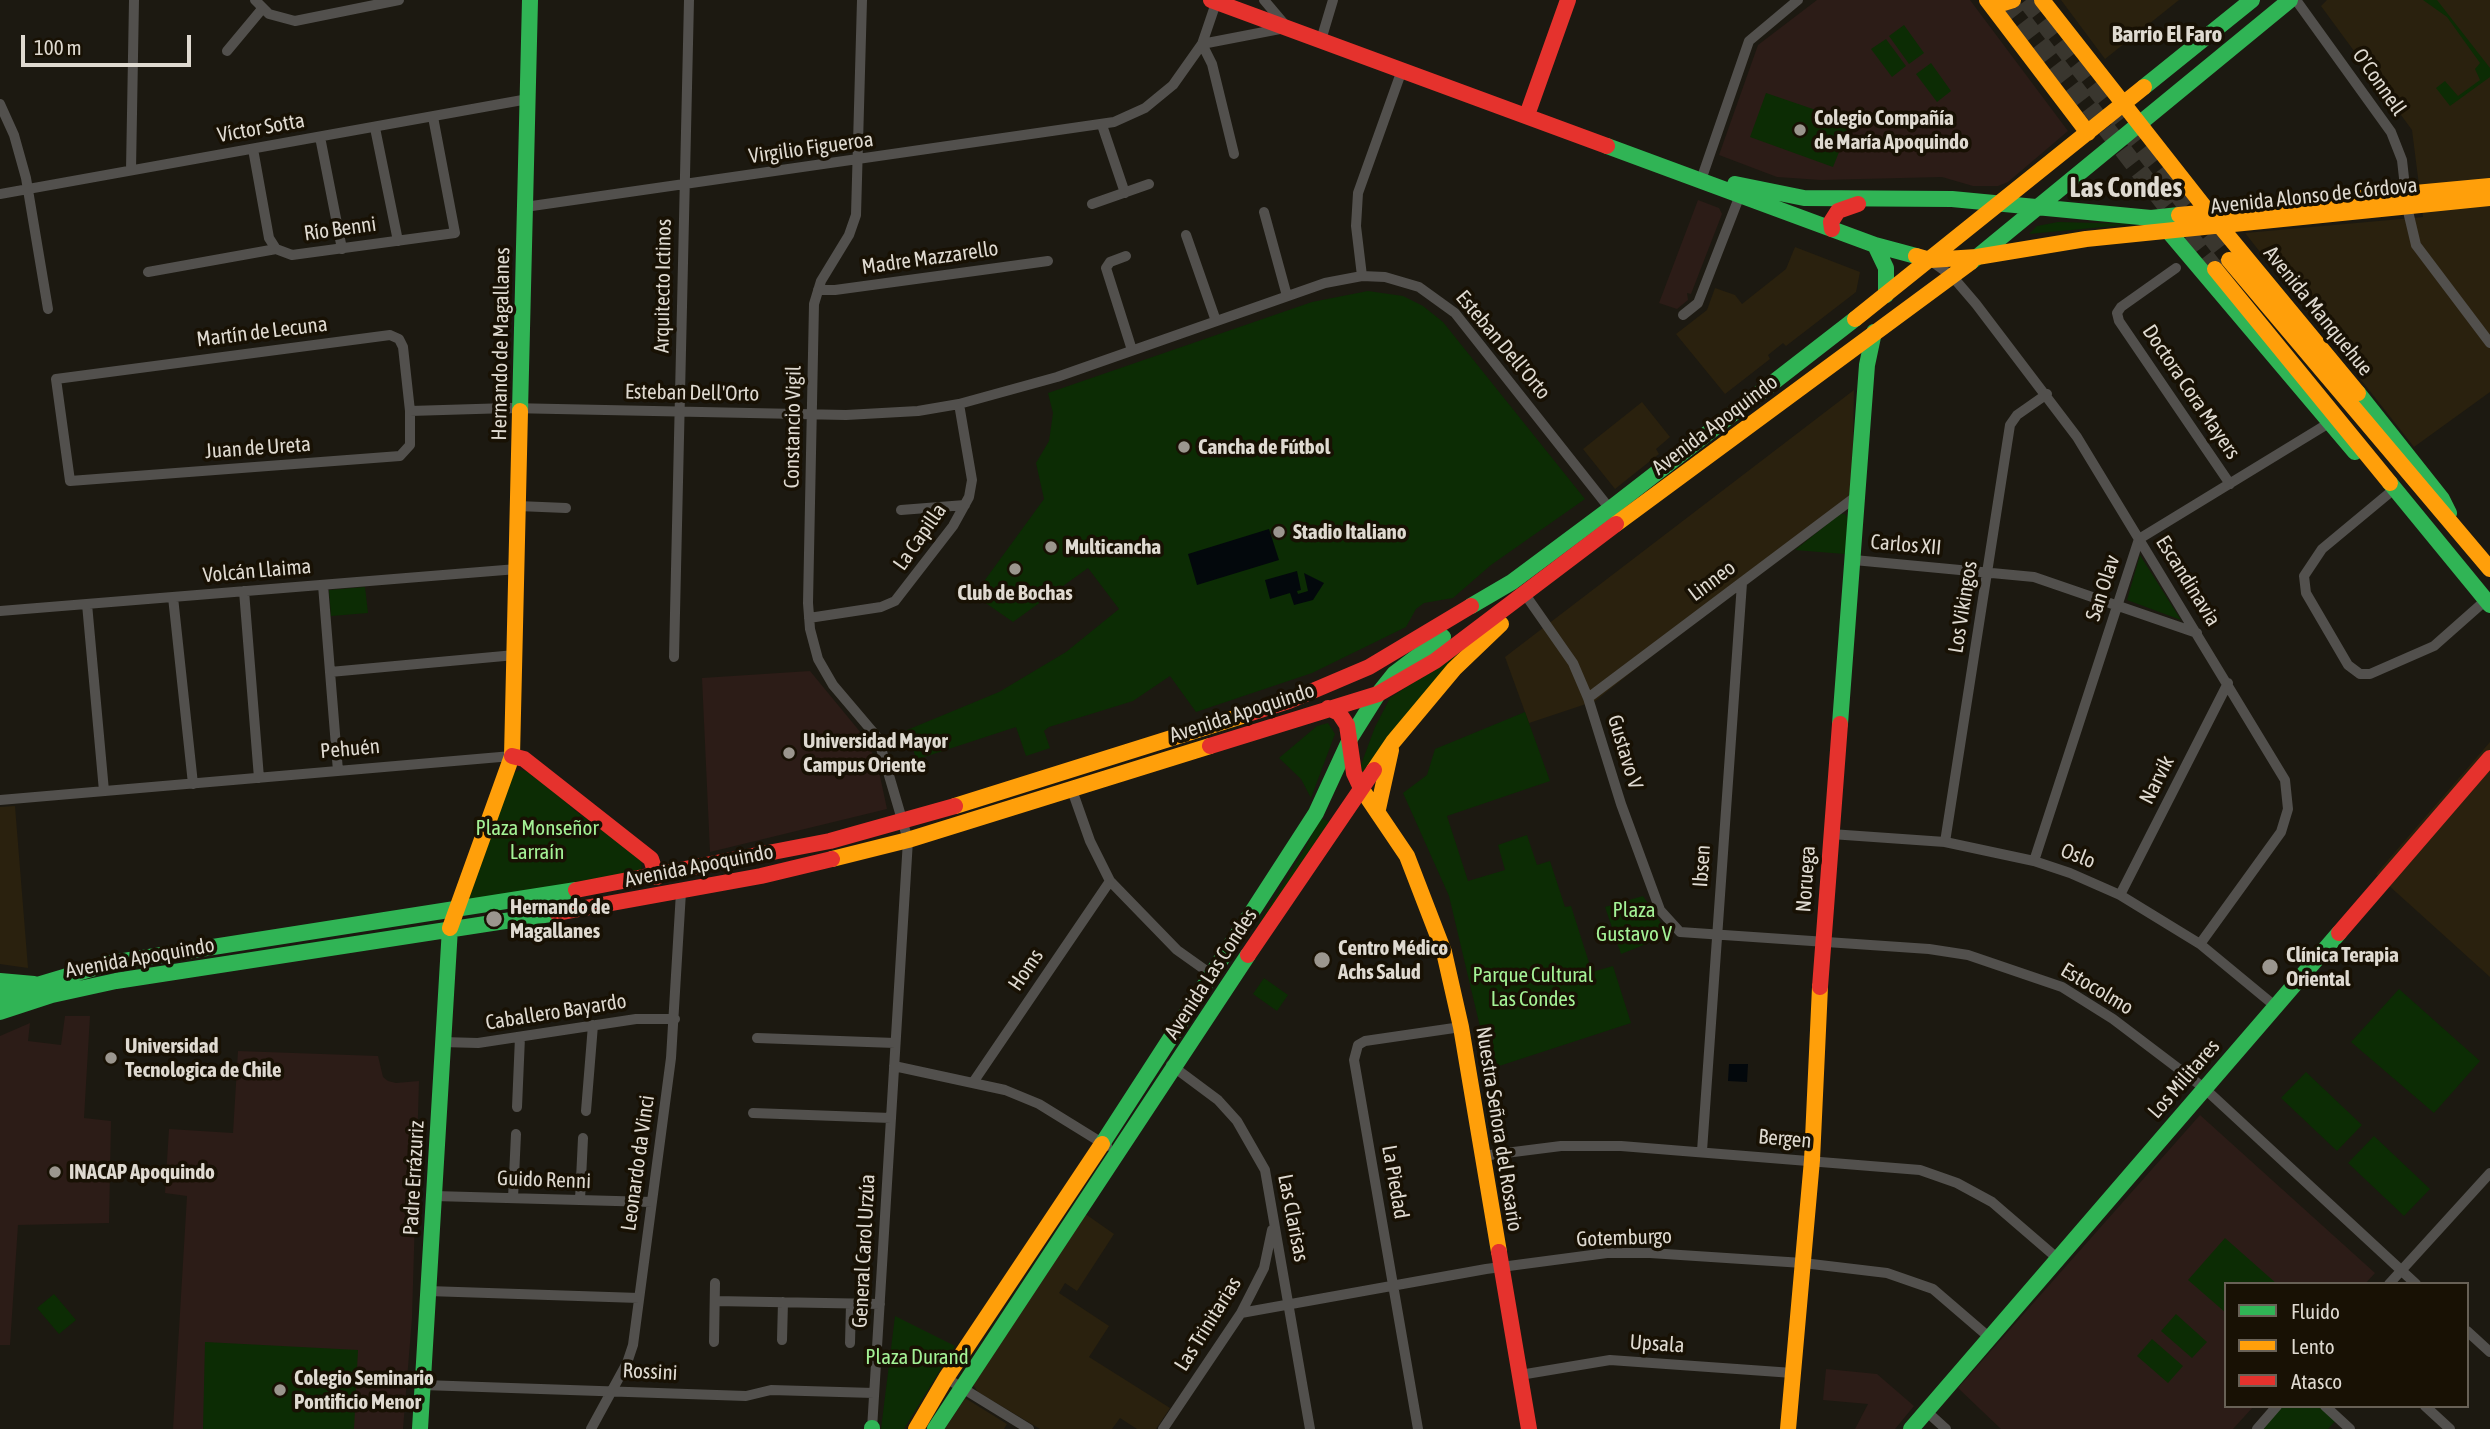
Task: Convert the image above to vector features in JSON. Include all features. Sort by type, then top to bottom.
[{"type":"main road","name":"Hernando de Magallanes","points":[[449,930],[512,756],[530,0]]},
{"type":"main road","points":[[1527,115],[1568,0]]},
{"type":"main road","points":[[1987,0],[2000,4],[2013,0]]},
{"type":"main road","points":[[1987,0],[2088,133]]},
{"type":"main road","name":"Avenida Manquehue","points":[[2042,0],[2210,214],[2398,441],[2442,499],[2456,529]]},
{"type":"main road","name":"Avenida Apoquindo","points":[[0,996],[111,963],[723,865],[904,822],[1289,701],[1393,655],[1480,599],[1512,582],[1611,509],[1886,295],[2252,0]]},
{"type":"main road","name":"Avenida Apoquindo","points":[[0,1012],[76,989],[632,901],[780,872],[908,839],[1378,694],[1436,661],[1977,257],[2290,0]]},
{"type":"main road","points":[[1215,1],[1701,180],[1712,178],[1804,198],[1881,198]]},
{"type":"main road","name":"Avenida Alonso de Córdova","points":[[1701,180],[1875,245],[1930,260],[1977,257],[2056,242],[2221,227],[2406,202],[2490,186]]},
{"type":"main road","name":"Avenida Alonso de Córdova","points":[[1881,198],[1918,197],[2122,217],[2490,198]]},
{"type":"main road","points":[[1832,229],[1834,216],[1843,208],[1881,198]]},
{"type":"main road","name":"Avenida Manquehue","points":[[2169,232],[2329,423],[2416,513]]},
{"type":"main road","points":[[1875,245],[1886,268],[1886,295]]},
{"type":"main road","name":"Avenida Manquehue","points":[[2488,603],[2222,264],[2490,569]]},
{"type":"main road","name":"Noruega","points":[[1788,1429],[1812,1160],[1823,942],[1867,365],[1874,332]]},
{"type":"main road","name":"Avenida Las Condes","points":[[935,1429],[960,1387],[1118,1154],[1227,986],[1393,742],[1454,670],[1557,571]]},
{"type":"main road","name":"Avenida Las Condes","points":[[916,1429],[946,1378],[1160,1057],[1317,813],[1351,737],[1378,694],[1394,674],[1512,582]]},
{"type":"main road","points":[[1328,708],[1342,716],[1351,737],[1354,773],[1362,788]]},
{"type":"main road","points":[[1378,809],[1393,742]]},
{"type":"main road","points":[[512,756],[524,759],[651,859],[657,877],[652,887],[632,901]]},
{"type":"main road","name":"Los Militares","points":[[1911,1429],[2490,758]]},
{"type":"main road","name":"Nuestra Señora del Rosario","points":[[1362,788],[1407,856],[1430,909],[1444,952],[1461,1027],[1529,1429]]},
{"type":"main road","name":"Padre Errázuriz","points":[[420,1429],[449,930]]},
{"type":"main road","points":[[134,979],[141,968],[157,956]]},
{"type":"main road","points":[[0,981],[34,984]]},
{"type":"street","points":[[131,170],[134,0]]},
{"type":"street","points":[[227,51],[258,4],[278,18],[295,21],[359,4],[399,0]]},
{"type":"street","name":"Arquitecto Ictinos","points":[[674,657],[689,0]]},
{"type":"street","name":"Constancio Vigil","points":[[862,0],[858,161],[853,226],[818,290],[814,304],[809,618],[824,672],[878,738],[908,839]]},
{"type":"street","points":[[1234,154],[1212,64],[1202,44],[1287,28],[1264,0]]},
{"type":"street","points":[[1321,40],[1333,0]]},
{"type":"street","points":[[1701,180],[1749,41],[1798,0]]},
{"type":"street","name":"O'Connell","points":[[2296,0],[2391,132],[2401,154],[2406,202],[2416,245],[2490,343]]},
{"type":"street","name":"Virgilio Figueroa","points":[[525,207],[1102,125],[1135,114],[1155,101],[1172,85],[1202,44],[1215,1]]},
{"type":"street","points":[[1362,276],[1356,226],[1358,194],[1402,70]]},
{"type":"street","name":"Víctor Sotta","points":[[0,194],[528,99]]},
{"type":"street","points":[[0,104],[14,135],[27,189],[48,309]]},
{"type":"street","name":"Río Benni","points":[[148,272],[276,249],[292,256],[455,233],[433,117]]},
{"type":"street","points":[[1102,125],[1125,193]]},
{"type":"street","points":[[375,128],[398,241]]},
{"type":"street","points":[[320,137],[342,249]]},
{"type":"street","points":[[253,149],[269,238],[276,249]]},
{"type":"street","points":[[1092,204],[1149,184]]},
{"type":"street","points":[[1683,315],[1698,303],[1740,195]]},
{"type":"street","points":[[1264,212],[1287,296]]},
{"type":"street","points":[[1186,235],[1216,321]]},
{"type":"street","points":[[1126,256],[1110,262],[1106,268],[1132,350]]},
{"type":"street","name":"Escandinavia","points":[[1930,260],[1952,276],[2047,394],[2077,437],[2284,776],[2288,810],[2281,832],[2200,944]]},
{"type":"street","name":"Madre Mazzarello","points":[[818,290],[835,290],[1048,261]]},
{"type":"street","name":"Doctora Cora Mayers","points":[[2176,268],[2121,307],[2117,313],[2119,321],[2230,484]]},
{"type":"street","name":"Esteban Dell'Orto","points":[[410,411],[521,408],[813,414],[897,413],[959,404],[1057,377],[1325,283],[1362,276],[1408,282],[1447,305],[1611,509]]},
{"type":"street","name":"Martín de Lecuna","points":[[70,481],[56,379],[390,335],[399,339],[403,347],[410,411]]},
{"type":"street","name":"Los Vikingos","points":[[1945,842],[2010,425],[2017,415],[2047,394]]},
{"type":"street","name":"La Capilla","points":[[809,618],[895,601],[965,505],[971,472],[959,404]]},
{"type":"street","name":"Juan de Ureta","points":[[70,481],[395,457],[405,453],[410,445],[410,411]]},
{"type":"street","name":"San Olav","points":[[2034,860],[2139,539],[2329,423]]},
{"type":"street","points":[[2393,490],[2322,549],[2304,576],[2306,593],[2348,665],[2355,672],[2370,674],[2434,646],[2488,603]]},
{"type":"street","name":"Linneo","points":[[1588,698],[1858,495]]},
{"type":"street","points":[[901,510],[965,505]]},
{"type":"street","points":[[518,506],[566,508]]},
{"type":"street","name":"Carlos XII","points":[[1854,560],[2034,577],[2197,633]]},
{"type":"street","name":"Volcán Llaima","points":[[0,611],[516,569]]},
{"type":"street","name":"Ibsen","points":[[1702,1151],[1742,583]]},
{"type":"street","points":[[323,585],[338,771]]},
{"type":"street","points":[[244,591],[259,778]]},
{"type":"street","points":[[173,597],[193,784]]},
{"type":"street","name":"Gustavo V","points":[[1529,600],[1573,663],[1588,698],[1621,803],[1660,910],[1670,923]]},
{"type":"street","points":[[87,604],[104,791]]},
{"type":"street","points":[[330,672],[515,655]]},
{"type":"street","name":"Narvik","points":[[2120,895],[2228,683]]},
{"type":"street","name":"Pehuén","points":[[0,800],[512,756]]},
{"type":"street","points":[[1072,790],[1090,841],[1110,881],[1177,950],[1227,986]]},
{"type":"street","name":"Oslo","points":[[1831,834],[1945,842],[2034,860],[2120,895],[2200,944],[2275,1006]]},
{"type":"street","name":"General Carol Urzúa","points":[[872,1429],[908,839]]},
{"type":"street","name":"Homs","points":[[974,1081],[1110,881]]},
{"type":"street","name":"Leonardo da Vinci","points":[[592,1429],[632,1351],[675,1019],[681,892]]},
{"type":"street","name":"Estocolmo","points":[[1670,923],[1680,932],[1968,955],[2031,974],[2089,1002],[2204,1088],[2414,1282]]},
{"type":"street","name":"Caballero Bayardo","points":[[442,1041],[478,1043],[644,1018],[675,1019]]},
{"type":"street","points":[[586,1111],[593,1026]]},
{"type":"street","name":"La Piedad","points":[[1418,1429],[1354,1060],[1355,1051],[1365,1041],[1461,1027]]},
{"type":"street","points":[[517,1107],[520,1037]]},
{"type":"street","points":[[757,1038],[895,1043]]},
{"type":"street","name":"Las Clarisas","points":[[1160,1057],[1218,1100],[1237,1121],[1265,1170],[1271,1192],[1310,1429]]},
{"type":"street","points":[[894,1066],[974,1081],[1039,1104],[1118,1154]]},
{"type":"street","points":[[753,1112],[891,1118]]},
{"type":"street","points":[[513,1198],[516,1134]]},
{"type":"street","points":[[580,1200],[583,1138]]},
{"type":"street","name":"Bergen","points":[[1482,1156],[1561,1146],[1702,1151],[1920,1170],[1957,1183],[2005,1211],[2057,1258]]},
{"type":"street","points":[[2391,1282],[2490,1173]]},
{"type":"street","name":"Las Trinitarias","points":[[1163,1429],[1241,1313],[1268,1255],[1273,1235],[1271,1192]]},
{"type":"street","name":"Guido Renni","points":[[433,1196],[652,1202]]},
{"type":"street","name":"Gotemburgo","points":[[1241,1313],[1500,1267],[1630,1252],[1859,1268],[1913,1280],[1945,1298],[1990,1338]]},
{"type":"street","points":[[714,1342],[715,1283]]},
{"type":"street","points":[[428,1291],[639,1297]]},
{"type":"street","points":[[715,1301],[880,1304]]},
{"type":"street","points":[[782,1340],[783,1302]]},
{"type":"street","points":[[850,1343],[851,1304]]},
{"type":"street","points":[[2469,1333],[2490,1352]]},
{"type":"street","name":"Upsala","points":[[1520,1375],[1611,1360],[1793,1373]]},
{"type":"street","points":[[946,1378],[1029,1429]]},
{"type":"street","name":"Rossini","points":[[423,1385],[611,1389],[746,1396],[771,1390],[874,1393]]},
{"type":"street","points":[[2257,1429],[2275,1408]]},
{"type":"street","points":[[2327,1408],[2350,1429]]},
{"type":"street","points":[[2427,1408],[2450,1429]]},
{"type":"street","points":[[1926,1411],[1945,1429]]},
{"type":"shaded area","name":"Colegio Compañía de María Apoquindo","points":[[1817,0],[1970,0],[2068,131],[2008,182],[1998,186],[1973,186],[1942,177],[1821,180],[1777,177],[1719,155],[1758,45]]},
{"type":"shaded area","points":[[2061,0],[2179,0],[2105,59]]},
{"type":"shaded area","points":[[2327,0],[2490,0],[2490,392],[2414,447],[2245,233],[2423,217],[2412,130],[2321,6]]},
{"type":"shaded area","points":[[1698,200],[1719,208],[1722,214],[1691,294],[1687,293],[1688,300],[1677,309],[1659,303]]},
{"type":"shaded area","points":[[1795,247],[1860,272],[1856,292],[1786,346],[1783,343],[1768,355],[1770,359],[1725,394],[1676,334],[1707,310],[1715,288],[1735,295],[1742,304],[1786,269]]},
{"type":"shaded area","points":[[1854,390],[1852,498],[1595,701],[1529,723],[1505,657]]},
{"type":"shaded area","points":[[1642,402],[1670,437],[1656,449],[1659,454],[1615,489],[1583,449]]},
{"type":"shaded area","points":[[1269,529],[1279,560],[1197,585],[1188,554]]},
{"type":"shaded area","points":[[1297,571],[1301,590],[1297,591],[1298,594],[1308,591],[1304,573],[1324,583],[1313,600],[1294,605],[1290,593],[1270,599],[1265,580]]},
{"type":"shaded area","name":"Universidad Mayor Campus Oriente","points":[[810,671],[866,739],[878,767],[887,809],[710,852],[702,678]]},
{"type":"shaded area","points":[[2490,742],[2490,977],[2376,874]]},
{"type":"shaded area","points":[[15,806],[28,968],[0,964],[0,807]]},
{"type":"shaded area","name":"INACAP Apoquindo","points":[[65,1016],[90,1016],[84,1118],[111,1121],[109,1223],[18,1225],[10,1345],[0,1345],[0,1036],[30,1023],[28,1041],[61,1045]]},
{"type":"shaded area","name":"Colegio Seminario Pontificio Menor","points":[[238,1051],[378,1056],[383,1077],[388,1081],[419,1081],[412,1318],[403,1429],[173,1429],[187,1196],[165,1193],[169,1129],[233,1133]]},
{"type":"shaded area","points":[[1729,1064],[1748,1064],[1747,1082],[1728,1081]]},
{"type":"shaded area","points":[[2200,1115],[2375,1273],[2367,1282],[2224,1282],[2224,1408],[2252,1408],[2233,1429],[2001,1429],[1958,1388]]},
{"type":"shaded area","points":[[1084,1213],[1114,1234],[1077,1291],[1065,1283],[1059,1293],[1109,1326],[1089,1357],[1170,1408],[1156,1429],[1137,1429],[1120,1418],[1112,1429],[1040,1429],[978,1392],[973,1385]]},
{"type":"shaded area","points":[[1826,1369],[1877,1374],[1914,1406],[1895,1429],[1855,1429],[1868,1404],[1823,1400]]},
{"type":"shaded area","points":[[965,1398],[1007,1424],[1004,1429],[945,1429]]},
{"type":"green space","points":[[2423,0],[2437,0],[2490,68],[2490,77],[2450,106],[2436,88],[2445,81],[2458,96],[2480,80],[2475,69],[2480,63],[2447,17]]},
{"type":"green space","points":[[1904,25],[1924,53],[1909,64],[1889,36]]},
{"type":"green space","points":[[1886,39],[1906,66],[1892,77],[1871,49]]},
{"type":"green space","points":[[1931,63],[1951,91],[1937,102],[1916,74]]},
{"type":"green space","name":"Colegio Compañía de María Apoquindo","points":[[1766,93],[1851,122],[1833,167],[1750,137]]},
{"type":"green space","points":[[2058,222],[2135,224],[2029,234],[2037,226]]},
{"type":"green space","name":"Stadio Italiano","points":[[1368,291],[1403,296],[1423,306],[1443,322],[1585,499],[1491,565],[1453,598],[1424,603],[1416,609],[1406,627],[1312,673],[1196,712],[1170,676],[1133,701],[1049,727],[1044,731],[1050,748],[1026,756],[1016,727],[909,762],[909,758],[915,755],[907,730],[999,692],[1066,652],[1119,609],[1088,568],[1013,622],[974,595],[1044,499],[1036,463],[1049,441],[1053,413],[1048,393],[1312,302]]},
{"type":"green space","points":[[1840,514],[1845,514],[1848,518],[1845,554],[1795,550]]},
{"type":"green space","points":[[2140,555],[2181,620],[2127,600]]},
{"type":"green space","points":[[365,587],[368,613],[331,616],[329,590]]},
{"type":"green space","points":[[1462,650],[1364,774],[1359,770],[1375,727],[1390,698]]},
{"type":"green space","name":"Parque Cultural Las Condes","points":[[1525,712],[1550,781],[1447,816],[1468,881],[1505,870],[1498,845],[1527,835],[1537,865],[1550,861],[1565,907],[1571,906],[1592,972],[1613,966],[1631,1023],[1490,1069],[1449,896],[1403,793],[1427,775],[1435,749]]},
{"type":"green space","points":[[1328,723],[1335,734],[1311,798],[1301,779],[1279,758],[1317,726]]},
{"type":"green space","name":"Plaza Monseñor Larraín","points":[[520,770],[532,772],[577,812],[641,858],[642,871],[469,901],[469,894],[513,773]]},
{"type":"green space","points":[[1321,818],[1332,823],[1253,932],[1302,854]]},
{"type":"green space","name":"Plaza Gustavo V","points":[[1643,896],[1669,935],[1621,954],[1605,907]]},
{"type":"green space","points":[[1264,978],[1288,995],[1277,1011],[1253,994]]},
{"type":"green space","points":[[2399,989],[2480,1061],[2434,1113],[2351,1042]]},
{"type":"green space","points":[[2306,1072],[2362,1125],[2337,1151],[2281,1098]]},
{"type":"green space","points":[[2374,1136],[2430,1189],[2404,1216],[2348,1163]]},
{"type":"green space","points":[[2225,1238],[2275,1282],[2224,1282],[2224,1311],[2188,1280]]},
{"type":"green space","points":[[54,1294],[76,1320],[59,1334],[37,1308]]},
{"type":"green space","points":[[2176,1314],[2207,1342],[2192,1358],[2161,1331]]},
{"type":"green space","name":"Plaza Durand","points":[[895,1316],[955,1346],[904,1429],[881,1429]]},
{"type":"green space","points":[[2152,1339],[2183,1366],[2168,1383],[2137,1356]]},
{"type":"green space","name":"Colegio Seminario Pontificio Menor","points":[[205,1342],[358,1350],[354,1429],[203,1429]]},
{"type":"green space","points":[[2275,1408],[2327,1408],[2338,1418],[2328,1429],[2257,1429]]},
{"type":"tunnel","points":[[2007,0],[2215,269]]},
{"type":"tunnel","points":[[2026,0],[2229,260]]},
{"type":"traffic: fast","points":[[520,411],[530,0]]},
{"type":"traffic: fast","points":[[2144,87],[2252,0]]},
{"type":"traffic: fast","points":[[1971,262],[2290,0]]},
{"type":"traffic: fast","points":[[1607,146],[1875,245],[1916,256]]},
{"type":"traffic: fast","points":[[1735,184],[1804,198],[1952,199],[2151,218],[2179,215]]},
{"type":"traffic: fast","points":[[2169,232],[2355,452]]},
{"type":"traffic: fast","points":[[1875,245],[1886,268],[1886,295]]},
{"type":"traffic: fast","points":[[1471,606],[1512,582],[1610,509],[1855,319]]},
{"type":"traffic: fast","points":[[1840,724],[1867,365],[1874,332]]},
{"type":"traffic: fast","points":[[2358,393],[2442,499],[2449,513]]},
{"type":"traffic: fast","points":[[2390,483],[2490,605]]},
{"type":"traffic: fast","points":[[1102,1144],[1316,813],[1351,737],[1378,694],[1394,674],[1443,637]]},
{"type":"traffic: fast","points":[[0,996],[111,963],[576,890]]},
{"type":"traffic: fast","points":[[0,1012],[52,995],[116,981],[557,913]]},
{"type":"traffic: fast","points":[[420,1429],[450,928]]},
{"type":"traffic: fast","points":[[1911,1429],[2339,933]]},
{"type":"traffic: fast","points":[[935,1429],[1248,955]]},
{"type":"traffic: fast","points":[[0,981],[34,984]]},
{"type":"traffic: slow","points":[[1987,0],[2088,133]]},
{"type":"traffic: slow","points":[[1987,0],[2000,4],[2013,0]]},
{"type":"traffic: slow","points":[[2042,0],[2210,214],[2358,393]]},
{"type":"traffic: slow","points":[[1855,319],[2144,87]]},
{"type":"traffic: slow","points":[[2179,215],[2490,186]]},
{"type":"traffic: slow","points":[[1916,256],[1930,260],[1977,257],[2086,239],[2490,198]]},
{"type":"traffic: slow","points":[[2229,260],[2490,569]]},
{"type":"traffic: slow","points":[[1616,524],[1971,262]]},
{"type":"traffic: slow","points":[[2215,269],[2390,483]]},
{"type":"traffic: slow","points":[[450,928],[512,756],[520,411]]},
{"type":"traffic: slow","points":[[1374,770],[1393,742],[1454,669],[1501,624]]},
{"type":"traffic: slow","points":[[955,806],[1245,715]]},
{"type":"traffic: slow","points":[[832,859],[908,840],[1210,746]]},
{"type":"traffic: slow","points":[[1378,809],[1391,750]]},
{"type":"traffic: slow","points":[[1361,788],[1407,856],[1444,952],[1461,1027],[1499,1252]]},
{"type":"traffic: slow","points":[[1788,1429],[1812,1160],[1820,987]]},
{"type":"traffic: slow","points":[[916,1429],[946,1378],[1102,1144]]},
{"type":"traffic: jam","points":[[1211,0],[1607,146]]},
{"type":"traffic: jam","points":[[1527,115],[1568,0]]},
{"type":"traffic: jam","points":[[1832,229],[1831,222],[1838,211],[1858,204]]},
{"type":"traffic: jam","points":[[1210,746],[1378,694],[1435,661],[1616,524]]},
{"type":"traffic: jam","points":[[1245,715],[1289,701],[1369,667],[1471,606]]},
{"type":"traffic: jam","points":[[1328,708],[1339,713],[1347,725],[1354,773],[1361,788]]},
{"type":"traffic: jam","points":[[1820,987],[1840,724]]},
{"type":"traffic: jam","points":[[512,756],[524,759],[651,859],[657,877]]},
{"type":"traffic: jam","points":[[2339,933],[2490,758]]},
{"type":"traffic: jam","points":[[1248,955],[1374,770]]},
{"type":"traffic: jam","points":[[576,890],[830,841],[955,806]]},
{"type":"traffic: jam","points":[[557,913],[761,876],[832,859]]},
{"type":"traffic: jam","points":[[1499,1252],[1529,1429]]},
{"type":"place","name":"Colegio Compañía de María Apoquindo","points":[[1800,130]]},
{"type":"place","name":"Cancha de Fútbol","points":[[1184,447]]},
{"type":"place","name":"Stadio Italiano","points":[[1279,532]]},
{"type":"place","name":"Multicancha","points":[[1051,547]]},
{"type":"place","name":"Club de Bochas","points":[[1015,569]]},
{"type":"place","name":"Universidad Mayor Campus Oriente","points":[[789,753]]},
{"type":"place","name":"Hernando de Magallanes","points":[[494,919]]},
{"type":"place","name":"Centro Médico Achs Salud","points":[[1322,960]]},
{"type":"place","name":"Clínica Terapia Oriental","points":[[2270,967]]},
{"type":"place","name":"Universidad Tecnologica de Chile","points":[[111,1058]]},
{"type":"place","name":"INACAP Apoquindo","points":[[55,1172]]},
{"type":"place","name":"Colegio Seminario Pontificio Menor","points":[[280,1390]]},
{"type":"district","name":"Barrio El Faro","points":[[2167,35]]},
{"type":"district","name":"Las Condes","points":[[2126,188]]}]
